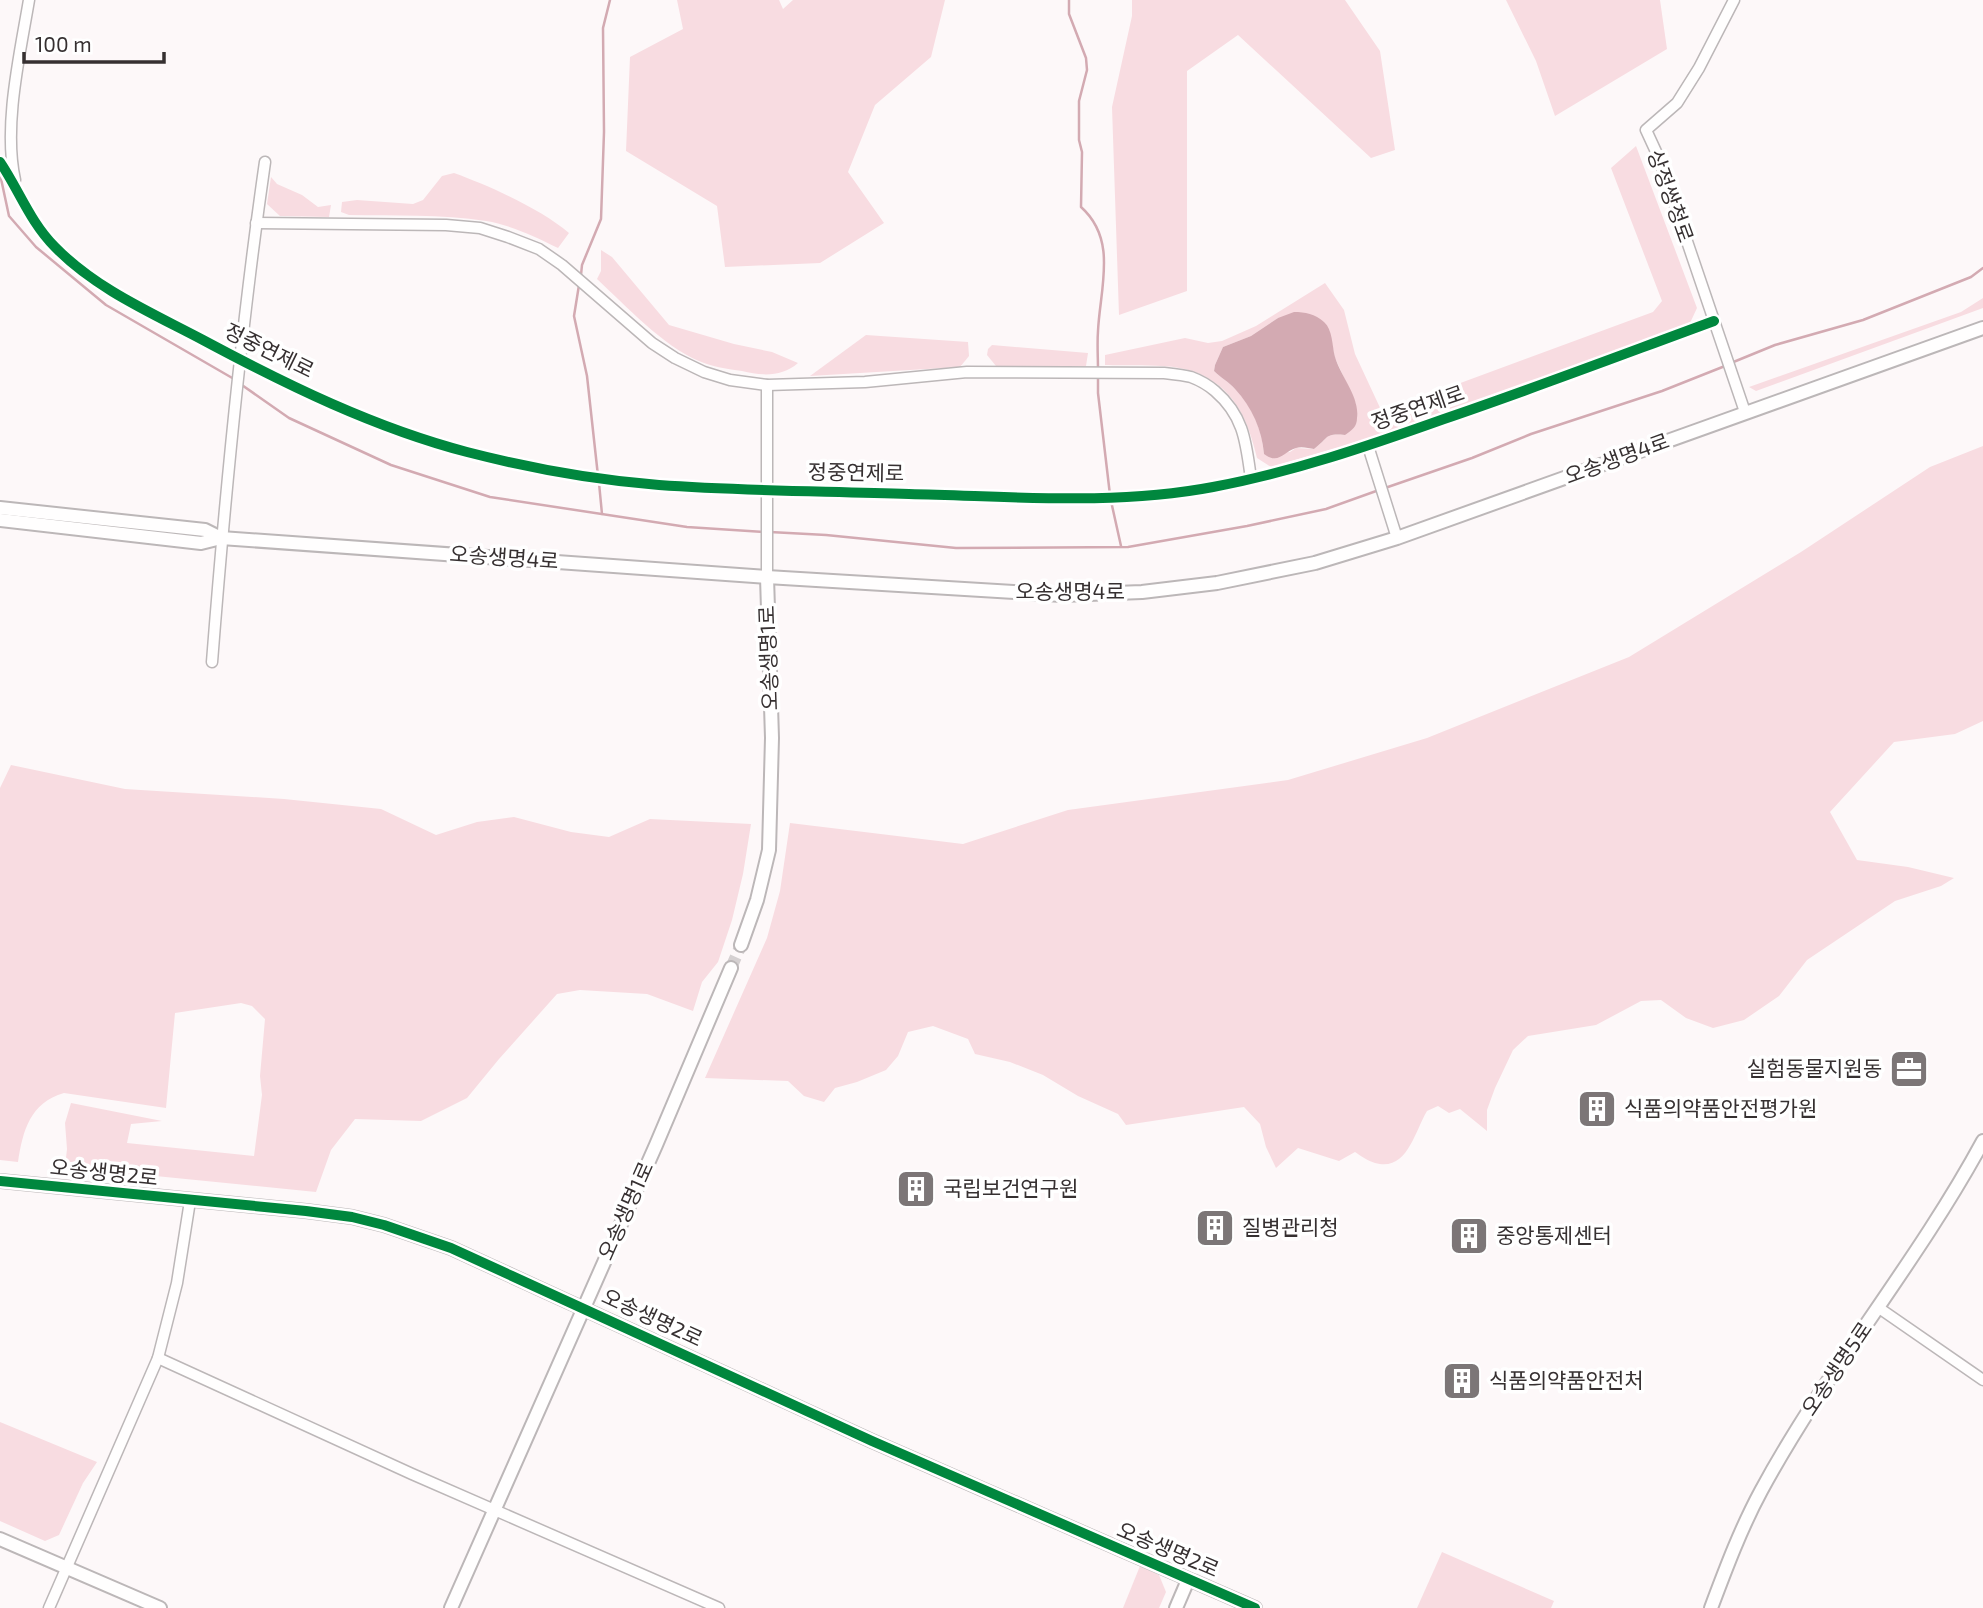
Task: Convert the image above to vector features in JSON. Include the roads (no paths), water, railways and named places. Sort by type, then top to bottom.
[{"type":"street","points":[[17,189],[11,164],[11,122],[29,0]]},
{"type":"street","name":"상정쌍청로","points":[[1734,0],[1678,103],[1646,130],[1658,156],[1745,412]]},
{"type":"street","name":"정중연제로","points":[[0,162],[31,218],[54,246],[94,279],[130,302],[239,360],[343,409],[462,451],[523,465],[655,485],[767,495],[1074,499],[1145,496],[1211,487],[1369,449],[1714,321]]},
{"type":"street","name":"정중연제로","points":[[239,360],[265,162]]},
{"type":"street","points":[[256,223],[446,225],[480,228],[539,249],[571,272],[652,343],[704,372],[730,380],[767,385],[865,382],[967,372],[1173,374],[1192,377],[1211,387],[1226,400],[1238,418],[1245,438],[1251,479]]},
{"type":"street","name":"오송생명4로","points":[[222,538],[766,578],[1062,595],[1142,592],[1217,583],[1315,563],[1983,328]]},
{"type":"street","points":[[212,662],[239,360]]},
{"type":"street","points":[[766,578],[767,385]]},
{"type":"street","points":[[1369,449],[1396,533]]},
{"type":"street","points":[[0,508],[205,530],[222,538]]},
{"type":"street","points":[[0,520],[201,543],[222,538]]},
{"type":"street","name":"오송생명1로","points":[[741,945],[757,900],[769,850],[772,738],[766,578]]},
{"type":"street","name":"오송생명1로","points":[[451,1608],[656,1145],[731,968]]},
{"type":"street","name":"오송생명5로","points":[[1711,1608],[1734,1547],[1761,1491],[1803,1419],[1962,1181],[1983,1141]]},
{"type":"street","name":"오송생명2로","points":[[0,1181],[306,1211],[352,1217],[384,1225],[451,1248],[872,1441],[1255,1608]]},
{"type":"street","points":[[49,1608],[158,1358],[177,1283],[190,1200]]},
{"type":"street","points":[[1879,1308],[1983,1380]]},
{"type":"street","points":[[158,1358],[719,1608]]},
{"type":"street","points":[[0,1539],[160,1608]]},
{"type":"street","points":[[1176,1608],[1188,1580]]},
{"type":"waterway","points":[[581,275],[582,265],[601,219],[603,28],[610,0]]},
{"type":"waterway","points":[[1069,0],[1069,14],[1086,58],[1087,70],[1079,101],[1081,207],[1100,234],[1103,249],[1098,370]]},
{"type":"waterway","points":[[0,174],[9,216],[36,247],[106,305],[234,379]]},
{"type":"waterway","points":[[1731,363],[1775,345],[1863,320],[1971,277],[1983,268]]},
{"type":"waterway","points":[[579,285],[574,316],[587,376],[598,476]]},
{"type":"waterway","points":[[1385,488],[1531,434],[1662,391],[1725,366]]},
{"type":"waterway","points":[[1098,376],[1110,495]]},
{"type":"waterway","points":[[239,383],[289,418],[391,465],[490,497],[687,527],[764,532]]},
{"type":"waterway","points":[[599,483],[602,514]]},
{"type":"waterway","points":[[770,532],[956,548],[1128,547],[1326,509],[1379,490]]},
{"type":"waterway","points":[[1111,501],[1121,546]]},
{"type":"tunnel","points":[[731,968],[741,945]]},
{"type":"place","name":"실험동물지원동","points":[[1909,1069]]},
{"type":"place","name":"식품의약품안전평가원","points":[[1597,1109]]},
{"type":"place","name":"국립보건연구원","points":[[916,1189]]},
{"type":"place","name":"질병관리청","points":[[1215,1228]]},
{"type":"place","name":"중앙통제센터","points":[[1469,1236]]},
{"type":"place","name":"식품의약품안전처","points":[[1462,1381]]}]
